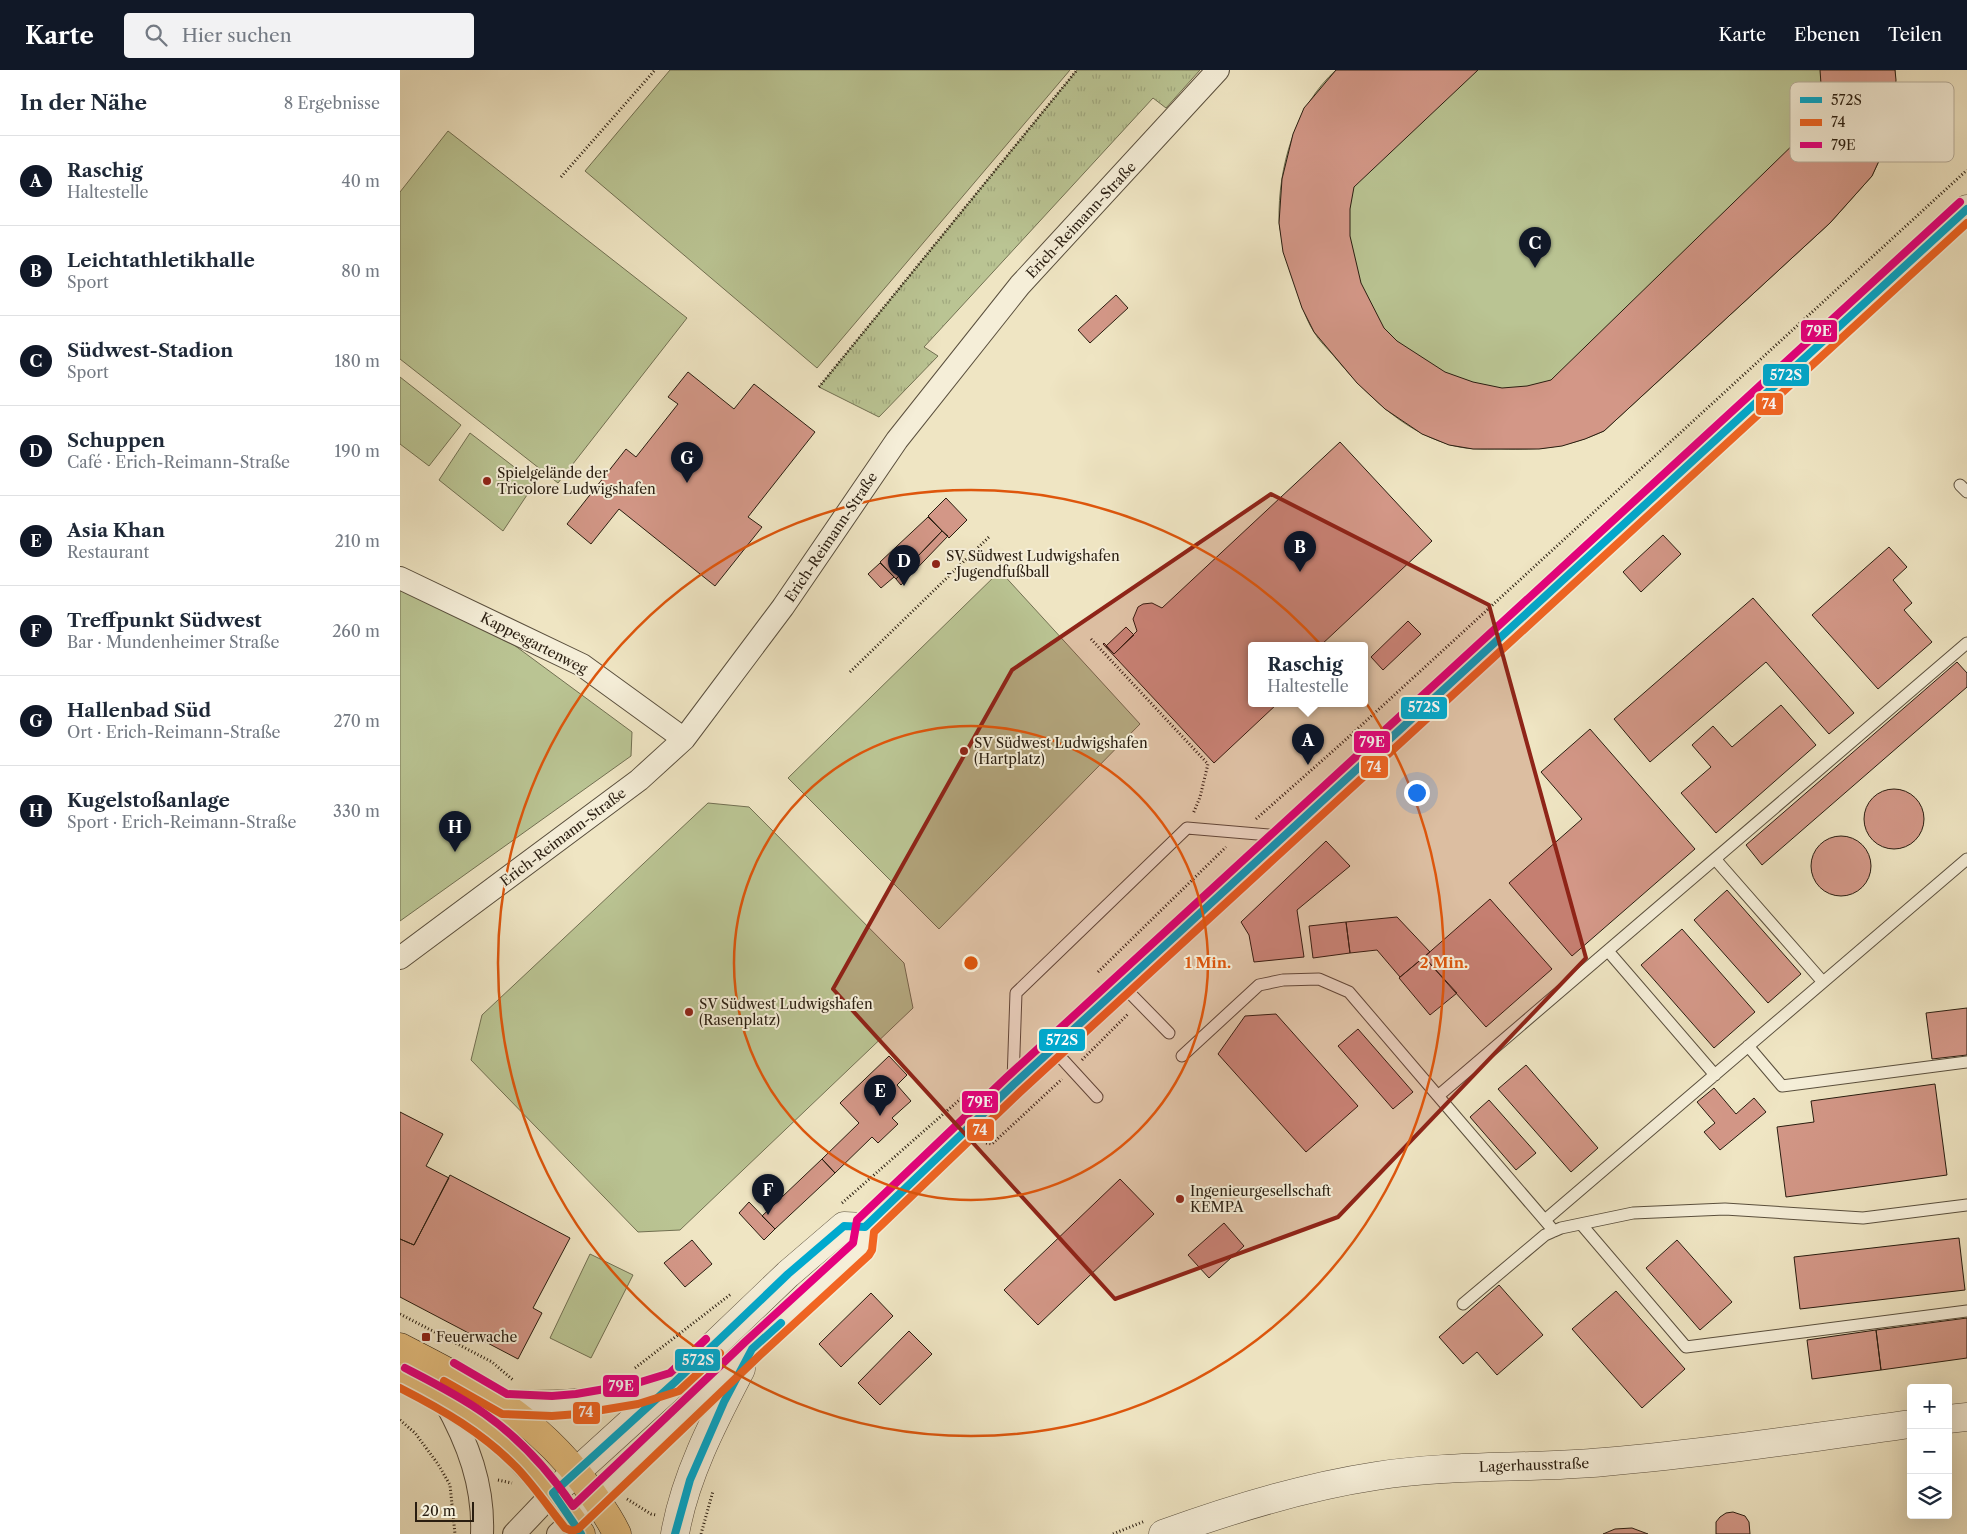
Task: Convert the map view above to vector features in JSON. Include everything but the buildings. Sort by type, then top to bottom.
[{"type":"main road","points":[[400,1347],[460,1378],[504,1404],[529,1423],[576,1472],[610,1520],[617,1534]]},
{"type":"main road","points":[[400,1377],[444,1400],[490,1430],[553,1493],[570,1530]]},
{"type":"street","name":"Erich-Reimann-Straße","points":[[400,958],[639,780],[684,739],[783,607],[897,440],[1020,285],[1218,70]]},
{"type":"street","points":[[570,1530],[595,1498],[862,1248],[865,1227],[1013,1085],[1967,209]]},
{"type":"street","name":"Kappesgartenweg","points":[[400,578],[582,665],[684,739]]},
{"type":"street","points":[[514,1534],[553,1493],[675,1382],[788,1274],[844,1226],[865,1227]]},
{"type":"street","points":[[675,1534],[687,1488],[697,1462],[724,1402],[752,1349]]},
{"type":"street","points":[[504,1404],[552,1406],[595,1402],[636,1394],[675,1382]]},
{"type":"street","points":[[444,1400],[461,1430],[479,1482],[482,1534]]},
{"type":"street","points":[[1952,1418],[1967,1416]]},
{"type":"street","name":"Lagerhausstraße","points":[[1163,1534],[1224,1512],[1313,1488],[1376,1476],[1467,1466],[1572,1465],[1669,1456],[1907,1425]]},
{"type":"lane","points":[[1438,1096],[1967,643]]},
{"type":"lane","points":[[1013,1085],[1016,993],[1187,828],[1284,836]]},
{"type":"lane","points":[[1715,858],[1822,982]]},
{"type":"lane","points":[[1545,1220],[1967,859]]},
{"type":"lane","points":[[1608,951],[1715,1075]]},
{"type":"lane","points":[[1182,1056],[1259,985],[1283,980],[1318,979],[1349,992],[1554,1231]]},
{"type":"lane","points":[[1122,985],[1169,1033]]},
{"type":"lane","points":[[1748,1046],[1782,1086],[1967,1062]]},
{"type":"lane","points":[[1053,1049],[1097,1097]]},
{"type":"lane","points":[[1463,1304],[1546,1235],[1581,1224],[1633,1213],[1726,1209],[1863,1218],[1967,1206]]},
{"type":"lane","points":[[1581,1224],[1686,1347],[1967,1311]]},
{"type":"path","points":[[560,177],[655,70]]},
{"type":"path","points":[[819,387],[1077,70]]},
{"type":"path","points":[[1092,978],[1240,832],[1342,743],[1967,170]]},
{"type":"path","points":[[850,672],[990,536]]},
{"type":"path","points":[[1091,638],[1208,764],[1200,797]]},
{"type":"path","points":[[834,1209],[969,1092]]},
{"type":"path","points":[[634,1370],[735,1290]]},
{"type":"path","points":[[400,1314],[492,1362],[512,1379],[520,1382]]},
{"type":"path","points":[[400,1420],[415,1433],[438,1464],[450,1485],[455,1534]]},
{"type":"path","points":[[479,1482],[502,1480],[515,1484]]},
{"type":"path","points":[[701,1534],[703,1527]]},
{"type":"highlighted area","points":[[1271,494],[1489,605],[1586,958],[1338,1217],[1115,1299],[833,989],[1012,670]]},
{"type":"green space","points":[[670,70],[1070,70],[817,368],[585,171]]},
{"type":"green space","points":[[1077,70],[1200,70],[1166,108],[1153,98],[924,347],[938,356],[879,417],[819,387]]},
{"type":"green space","points":[[1336,70],[1895,70],[1895,82],[1790,82],[1790,162],[1878,162],[1872,176],[1830,223],[1604,431],[1578,441],[1553,447],[1529,449],[1474,449],[1454,446],[1431,438],[1415,429],[1384,408],[1357,383],[1316,335],[1310,325],[1304,312],[1283,241],[1279,221],[1279,201],[1286,159],[1292,139],[1310,102]]},
{"type":"green space","points":[[448,131],[687,318],[558,483],[400,359],[400,192]]},
{"type":"green space","points":[[400,377],[461,425],[429,466],[400,444]]},
{"type":"green space","name":"Spielgelände der Tricolore Ludwigshafen","points":[[470,433],[535,483],[503,531],[439,480]]},
{"type":"green space","name":"SV Südwest Ludwigshafen (Hartplatz)","points":[[1000,571],[1140,724],[939,929],[788,778]]},
{"type":"green space","points":[[400,589],[514,645],[632,732],[631,756],[400,921]]},
{"type":"green space","name":"SV Südwest Ludwigshafen (Rasenplatz)","points":[[708,803],[749,807],[904,963],[913,1008],[680,1230],[638,1232],[471,1060],[482,1015]]},
{"type":"green space","points":[[590,1254],[633,1275],[591,1358],[550,1338]]},
{"type":"transit line","name":"79E","points":[[405,1368],[456,1395],[498,1424],[533,1456],[573,1506],[745,1342],[853,1243],[857,1220],[1006,1078],[1960,202]]},
{"type":"transit line","name":"572S","points":[[581,1534],[553,1493],[675,1382],[788,1274],[844,1226],[865,1227],[1013,1085],[1967,209]]},
{"type":"transit line","name":"74","points":[[400,1388],[447,1414],[476,1433],[504,1455],[524,1475],[565,1528],[572,1531],[578,1529],[759,1356],[869,1255],[872,1250],[874,1232],[1020,1092],[1967,223]]},
{"type":"transit line","name":"572S","points":[[675,1534],[690,1480],[724,1402],[752,1349],[781,1323]]},
{"type":"transit line","name":"79E","points":[[454,1363],[507,1394],[552,1396],[576,1394],[634,1384],[670,1373],[706,1339]]},
{"type":"transit line","name":"74","points":[[444,1381],[502,1414],[552,1416],[578,1414],[638,1404],[679,1391],[720,1353]]},
{"type":"place","name":"Südwest-Stadion","points":[[1535,268]]},
{"type":"place","name":"Spielgelände der Tricolore Ludwigshafen","points":[[487,481]]},
{"type":"place","name":"Hallenbad Süd","points":[[687,483]]},
{"type":"place","name":"SV Südwest Ludwigshafen - Jugendfußball","points":[[936,564]]},
{"type":"place","name":"Leichtathletikhalle","points":[[1300,572]]},
{"type":"place","name":"Schuppen","points":[[904,586]]},
{"type":"place","name":"SV Südwest Ludwigshafen (Hartplatz)","points":[[964,751]]},
{"type":"place","name":"Raschig","points":[[1308,765]]},
{"type":"place","name":"Kugelstoßanlage","points":[[455,852]]},
{"type":"place","name":"SV Südwest Ludwigshafen (Rasenplatz)","points":[[689,1012]]},
{"type":"place","name":"Asia Khan","points":[[880,1116]]},
{"type":"place","name":"Ingenieurgesellschaft KEMPA","points":[[1180,1199]]},
{"type":"place","name":"Treffpunkt Südwest","points":[[768,1215]]},
{"type":"place","name":"Feuerwache","points":[[426,1337]]}]
